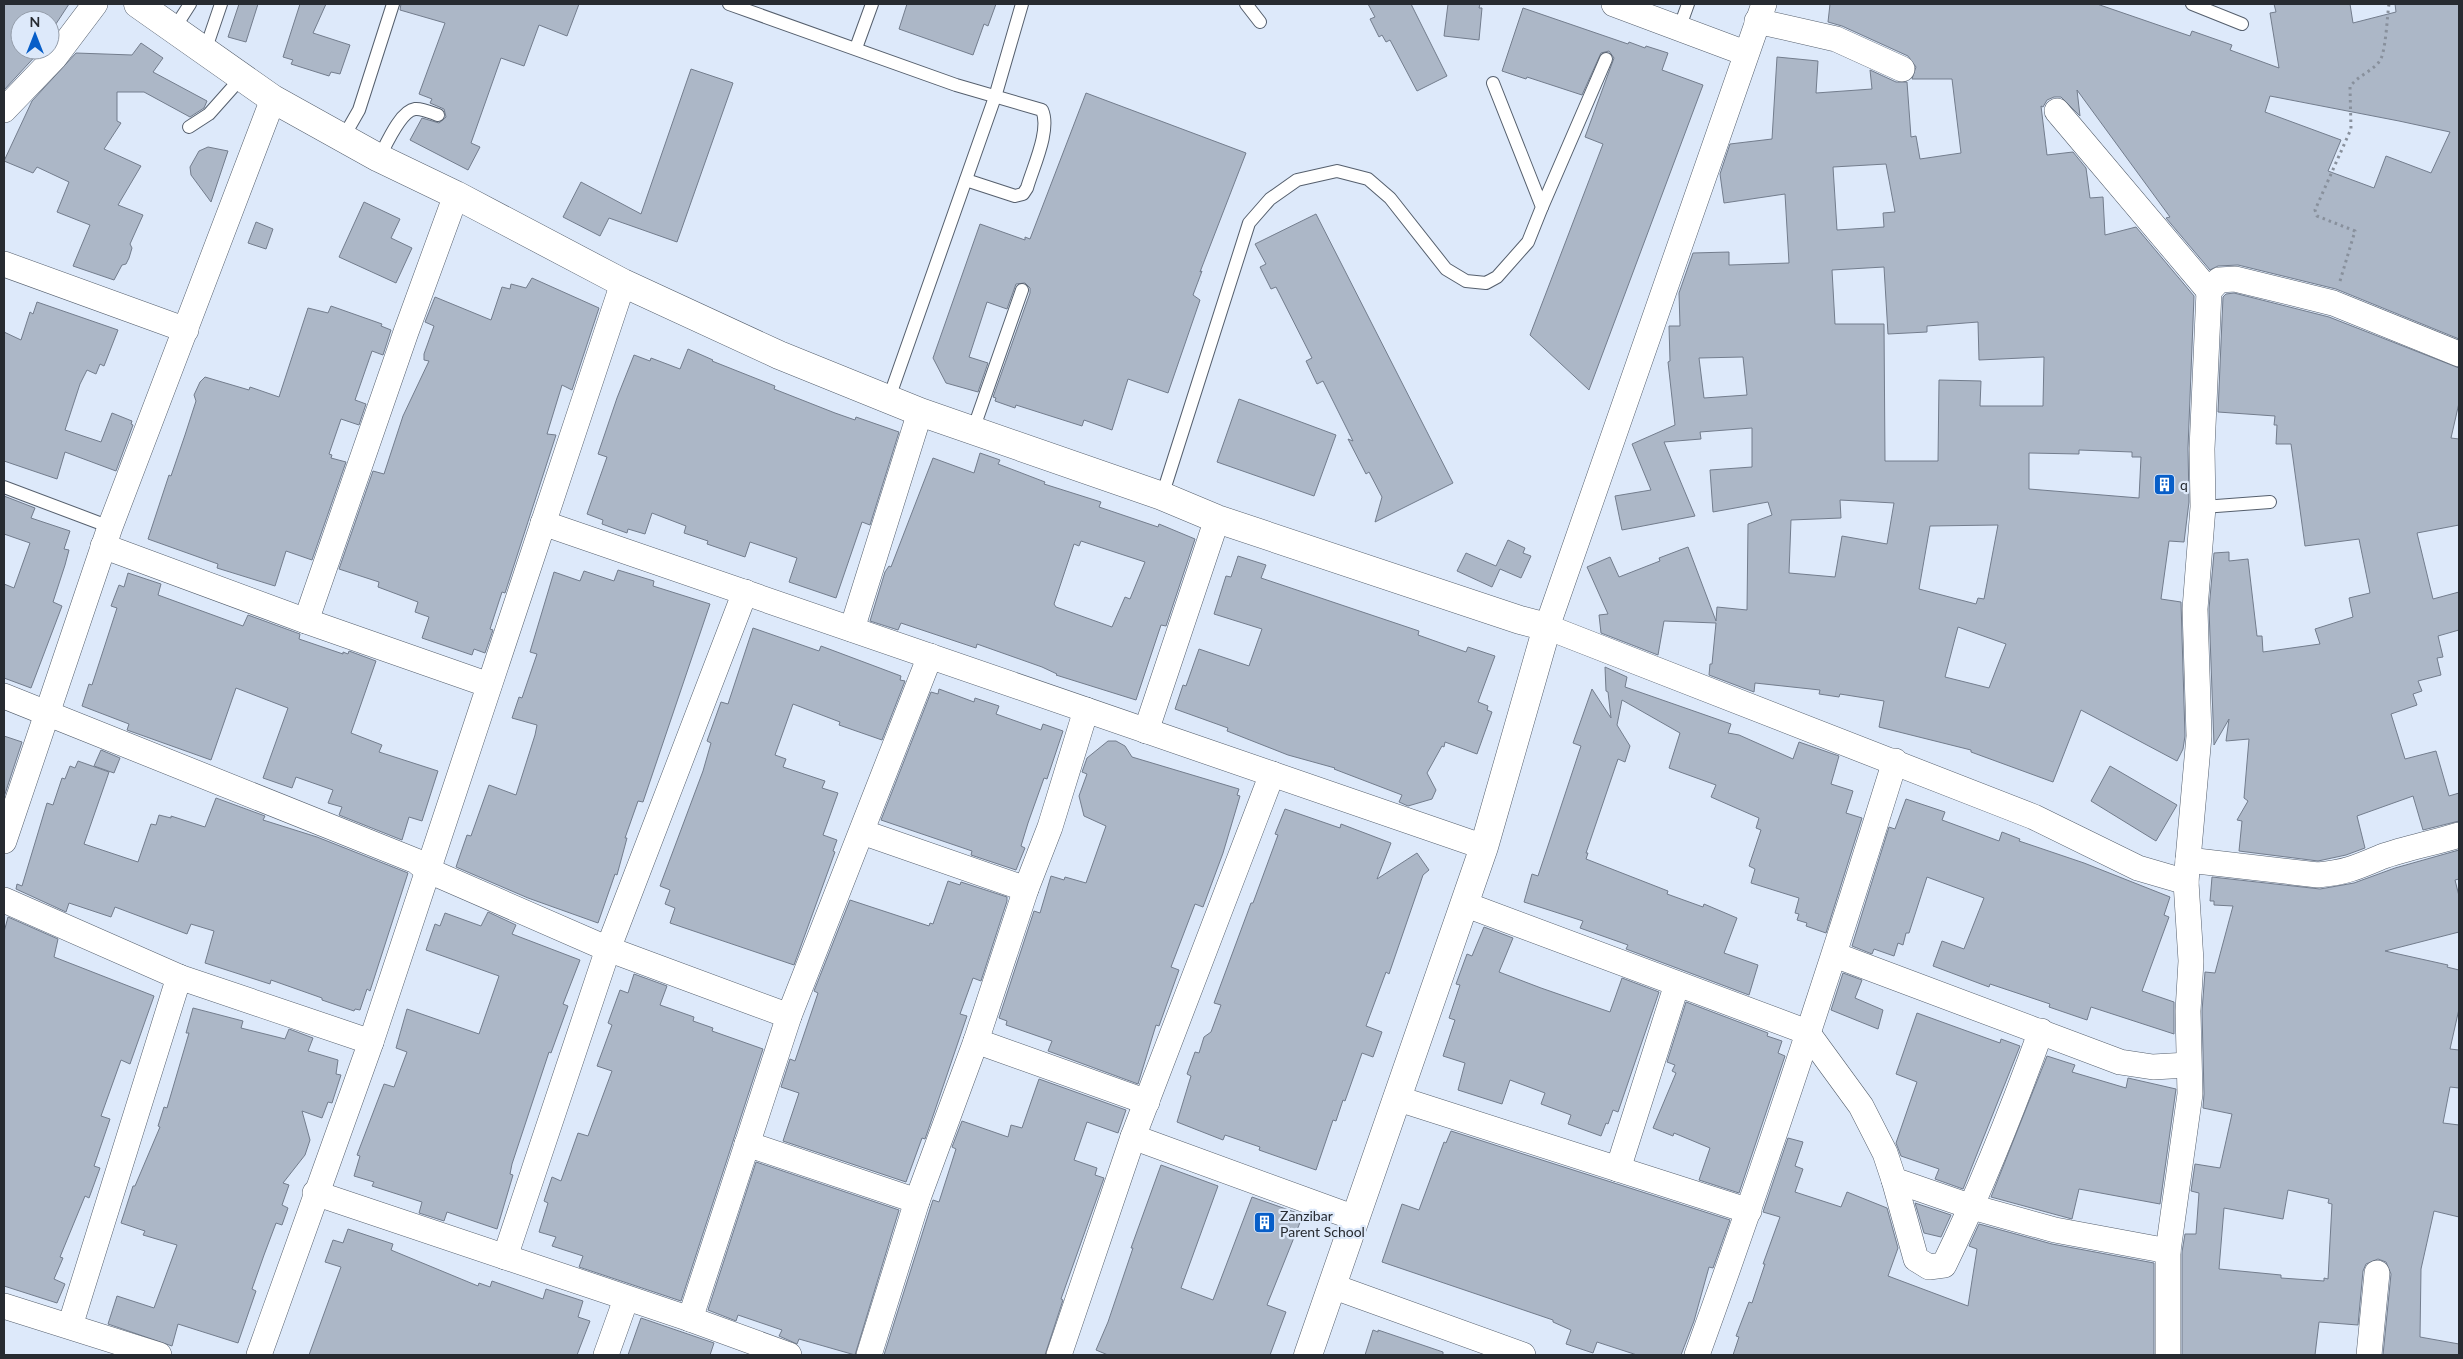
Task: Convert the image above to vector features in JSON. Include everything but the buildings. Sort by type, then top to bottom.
[{"type":"street","points":[[4,110],[55,57],[95,4]]},
{"type":"street","points":[[138,4],[273,99],[379,158],[623,283],[779,355],[920,412],[1162,496],[1218,519],[1520,620],[1547,627],[1896,761],[2034,817],[2138,868],[2187,871],[2339,873],[2360,868],[2381,857],[2459,835]]},
{"type":"street","points":[[1614,4],[1745,54]]},
{"type":"street","points":[[1308,1355],[1484,847],[1547,627],[1760,12],[1836,39],[1902,69]]},
{"type":"street","points":[[4,841],[106,536],[273,99]]},
{"type":"street","points":[[2056,111],[2209,291]]},
{"type":"street","points":[[306,621],[406,332],[456,196]]},
{"type":"street","points":[[4,264],[186,330]]},
{"type":"street","points":[[2168,1355],[2168,1251],[2190,1094],[2188,1065],[2191,961],[2187,871],[2200,736],[2195,609],[2203,508],[2202,439],[2209,291],[2219,280],[2235,279],[2333,303],[2459,354]]},
{"type":"street","points":[[259,1355],[370,1042],[623,283]]},
{"type":"street","points":[[852,629],[920,412]]},
{"type":"street","points":[[1146,731],[1218,519]]},
{"type":"street","points":[[543,523],[1484,847]]},
{"type":"street","points":[[106,536],[306,621],[490,685]]},
{"type":"street","points":[[505,1256],[608,949],[745,592]]},
{"type":"street","points":[[690,1319],[790,1016],[930,656]]},
{"type":"street","points":[[4,696],[416,861],[427,870],[608,949],[790,1016]]},
{"type":"street","points":[[869,1355],[917,1202],[976,1041],[1026,890],[1050,827],[1086,710]]},
{"type":"street","points":[[1696,1355],[1749,1211],[1807,1032],[1835,955],[1896,761]]},
{"type":"street","points":[[1059,1355],[1133,1137],[1272,774]]},
{"type":"street","points":[[862,832],[1026,890]]},
{"type":"street","points":[[4,900],[179,977],[370,1042]]},
{"type":"street","points":[[1464,904],[1807,1032],[1861,1106],[1885,1153],[1916,1259],[1929,1267],[1944,1265],[1972,1207],[2010,1116],[2041,1031]]},
{"type":"street","points":[[1835,955],[2120,1062],[2153,1066],[2188,1065]]},
{"type":"street","points":[[70,1326],[179,977]]},
{"type":"street","points":[[1618,1169],[1677,984]]},
{"type":"street","points":[[976,1041],[1147,1102]]},
{"type":"street","points":[[1396,1098],[1749,1211]]},
{"type":"street","points":[[1133,1137],[1355,1218]]},
{"type":"street","points":[[747,1144],[917,1202]]},
{"type":"street","points":[[1894,1180],[1972,1207],[2054,1230],[2168,1251]]},
{"type":"street","points":[[315,1193],[690,1319],[789,1355]]},
{"type":"street","points":[[2369,1355],[2377,1273]]},
{"type":"street","points":[[1332,1286],[1524,1355]]},
{"type":"street","points":[[606,1355],[626,1299]]},
{"type":"street","points":[[4,1306],[158,1355]]},
{"type":"lane","points":[[174,30],[190,4]]},
{"type":"lane","points":[[205,51],[221,4]]},
{"type":"lane","points":[[343,138],[359,110],[393,4]]},
{"type":"lane","points":[[729,4],[995,97],[1042,110],[1046,119],[1027,188],[1022,194],[1015,196],[966,180]]},
{"type":"lane","points":[[856,48],[872,4]]},
{"type":"lane","points":[[889,398],[995,97],[1022,4]]},
{"type":"lane","points":[[1246,4],[1260,22]]},
{"type":"lane","points":[[1678,29],[1688,4]]},
{"type":"lane","points":[[2192,4],[2242,24]]},
{"type":"lane","points":[[1162,496],[1249,223],[1270,199],[1297,180],[1337,171],[1368,179],[1390,198],[1446,269],[1466,281],[1486,283],[1497,277],[1528,242],[1606,59]]},
{"type":"lane","points":[[189,127],[210,114],[241,78]]},
{"type":"lane","points":[[1494,83],[1542,207]]},
{"type":"lane","points":[[379,158],[394,129],[406,112],[416,108],[438,115]]},
{"type":"lane","points":[[972,430],[1022,290]]},
{"type":"lane","points":[[4,486],[106,536]]},
{"type":"lane","points":[[2203,508],[2270,502]]},
{"type":"path","points":[[2333,303],[2355,234],[2353,228],[2317,216],[2315,210],[2351,129],[2350,87],[2353,82],[2380,61],[2384,51],[2389,4]]},
{"type":"place","name":"q","points":[[2164,484]]},
{"type":"place","name":"Zanzibar Parent School","points":[[1264,1223]]}]
